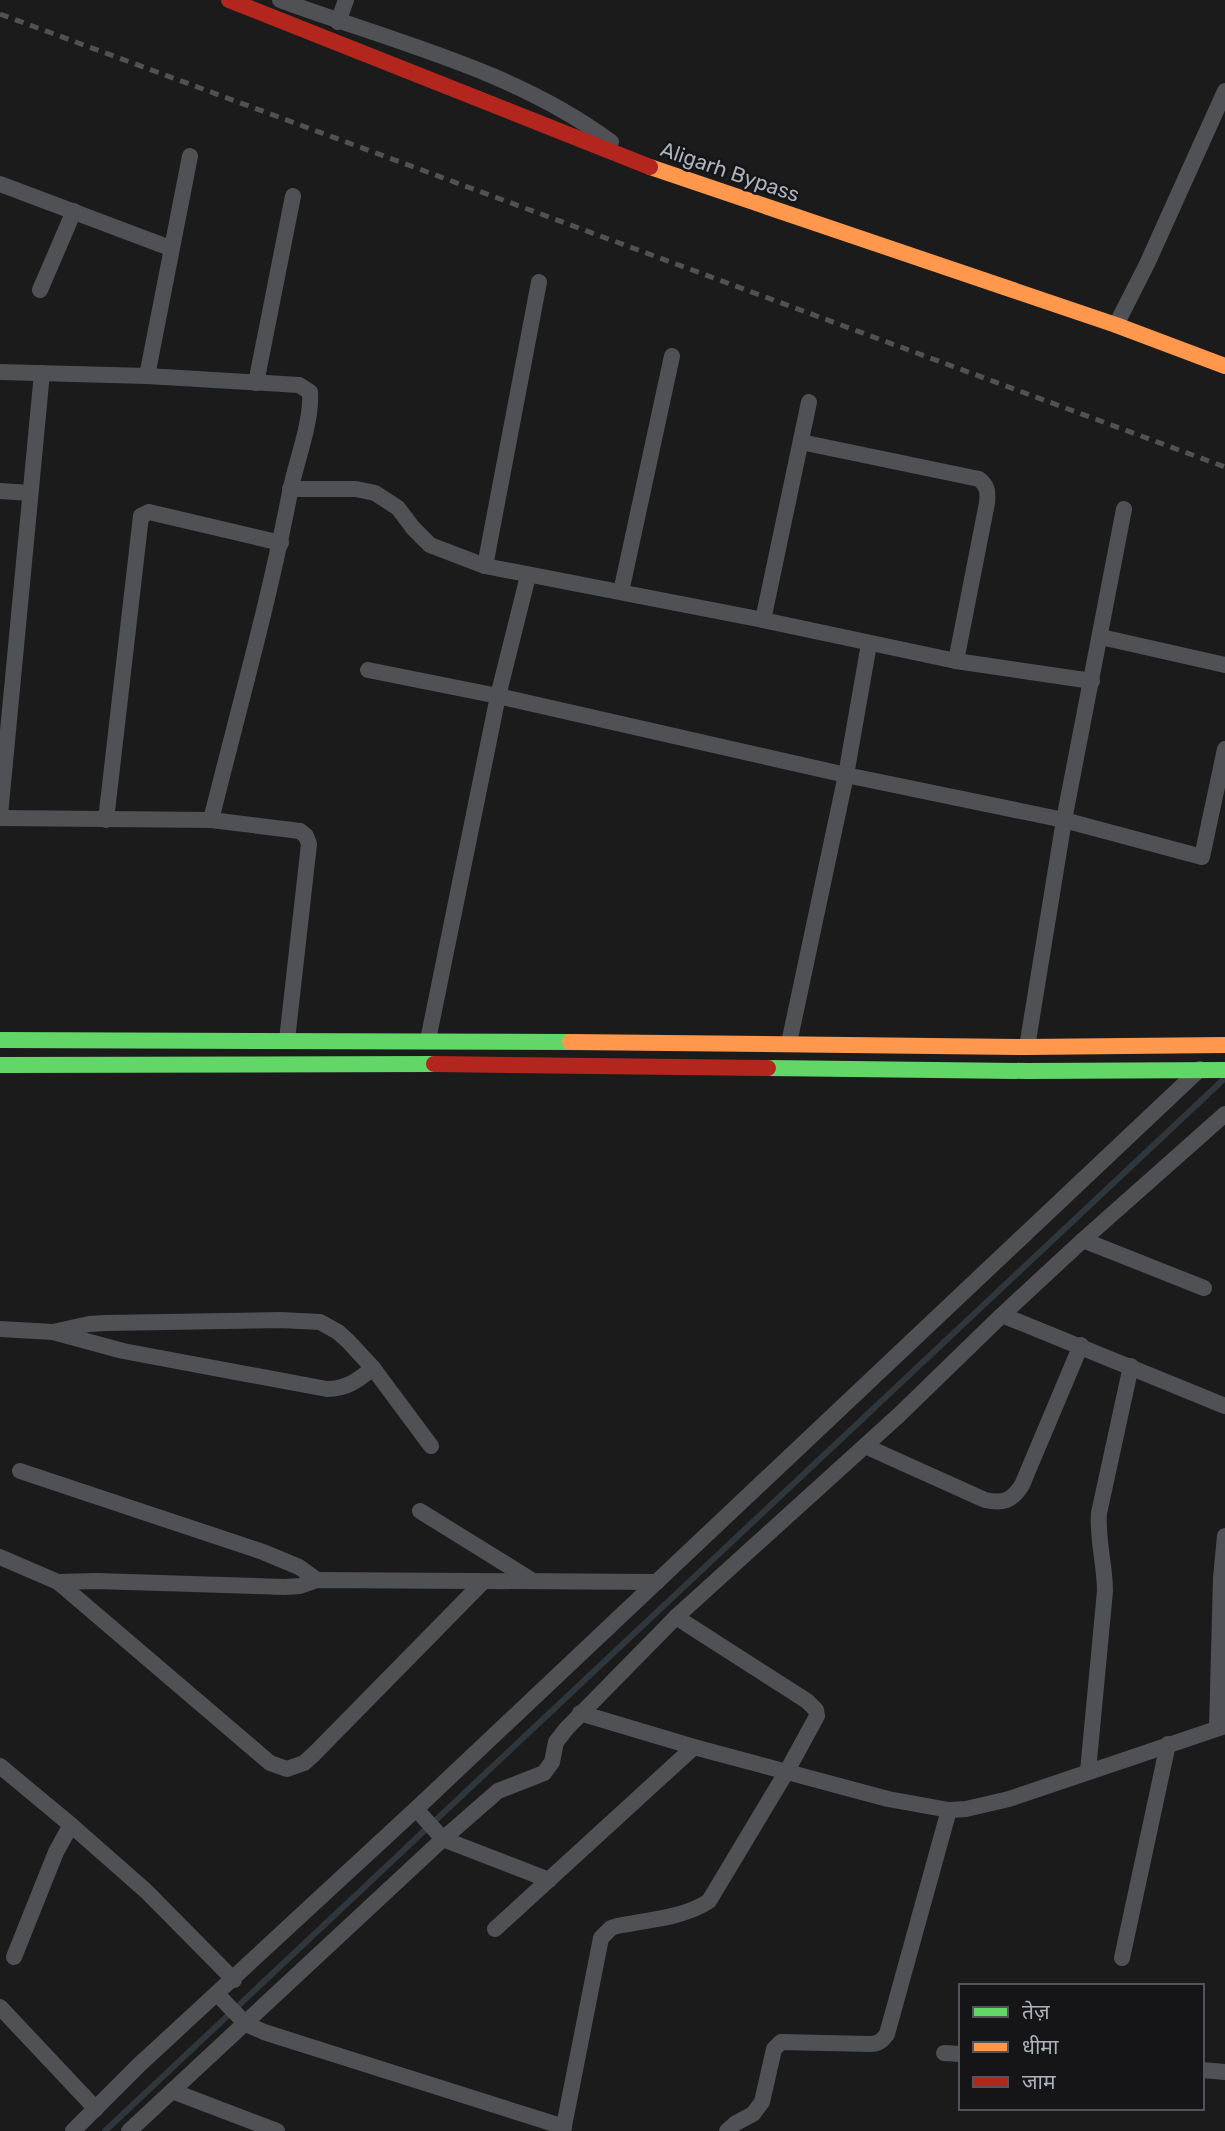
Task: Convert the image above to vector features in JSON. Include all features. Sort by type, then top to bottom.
[{"type":"main road","name":"Aligarh Bypass","points":[[229,0],[642,164],[1115,325],[1225,366]]},
{"type":"main road","points":[[0,1040],[428,1040],[1027,1046],[1223,1043]]},
{"type":"main road","points":[[0,1065],[428,1064],[1027,1071],[1225,1070]]},
{"type":"street","points":[[280,0],[440,56],[509,84],[583,120],[642,164]]},
{"type":"street","points":[[338,22],[346,0]]},
{"type":"street","points":[[1115,325],[1147,264],[1225,91]]},
{"type":"street","points":[[147,376],[190,156]]},
{"type":"street","points":[[0,184],[170,248]]},
{"type":"street","points":[[256,383],[293,196]]},
{"type":"street","points":[[40,290],[74,211]]},
{"type":"street","points":[[485,566],[540,282]]},
{"type":"street","points":[[621,592],[672,356]]},
{"type":"street","points":[[0,372],[147,376],[299,385],[310,392],[309,410],[290,489],[281,543],[211,820]]},
{"type":"street","points":[[42,373],[0,817],[211,820],[300,831],[309,844],[286,1040]]},
{"type":"street","points":[[763,620],[809,402]]},
{"type":"street","points":[[801,442],[979,480],[985,484],[987,503],[956,661]]},
{"type":"street","points":[[290,489],[356,489],[375,493],[398,508],[412,528],[430,545],[485,566],[956,661],[1092,681]]},
{"type":"street","points":[[0,491],[30,493]]},
{"type":"street","points":[[1027,1046],[1064,820],[1124,509]]},
{"type":"street","points":[[106,820],[141,516],[149,512],[281,543]]},
{"type":"street","points":[[428,1040],[498,696],[528,576]]},
{"type":"street","points":[[1101,637],[1225,665]]},
{"type":"street","points":[[789,1043],[846,775],[870,644]]},
{"type":"street","points":[[368,670],[1064,820],[1202,857],[1225,749]]},
{"type":"street","points":[[129,2131],[172,2091],[232,2009],[430,1825],[657,1582],[1200,1069]]},
{"type":"street","points":[[233,1980],[430,1825],[504,1787],[534,1779],[544,1773],[552,1762],[556,1742],[580,1713],[676,1617],[866,1446],[1002,1314],[1225,1114]]},
{"type":"street","points":[[1083,1240],[1205,1288]]},
{"type":"street","points":[[1002,1314],[1225,1406]]},
{"type":"street","points":[[53,1332],[105,1323],[320,1322],[338,1332],[373,1368],[431,1446]]},
{"type":"street","points":[[0,1329],[53,1332],[123,1351],[327,1389],[352,1385],[373,1368]]},
{"type":"street","points":[[866,1446],[985,1500],[999,1503],[1009,1500],[1022,1485],[1081,1345]]},
{"type":"street","points":[[1088,1771],[1105,1591],[1098,1513],[1130,1366]]},
{"type":"street","points":[[20,1471],[251,1547],[299,1567],[317,1580]]},
{"type":"street","points":[[420,1511],[535,1582]]},
{"type":"street","points":[[580,1713],[888,1799],[949,1810],[966,1810],[1009,1799],[1221,1727],[1221,1578],[1225,1536]]},
{"type":"street","points":[[0,1557],[58,1581],[270,1763],[287,1769],[304,1763],[314,1754],[483,1582]]},
{"type":"street","points":[[58,1581],[285,1587],[300,1586],[317,1580],[657,1582]]},
{"type":"street","points":[[232,2009],[264,2032],[564,2129],[601,1938],[611,1928],[683,1912],[709,1901],[787,1772],[813,1723],[816,1710],[676,1617]]},
{"type":"street","points":[[1122,1958],[1168,1744]]},
{"type":"street","points":[[495,1929],[694,1747]]},
{"type":"street","points":[[0,1766],[146,1891],[233,1980],[232,2009]]},
{"type":"street","points":[[727,2131],[758,2110],[774,2049],[782,2042],[877,2044],[887,2034],[949,1810]]},
{"type":"street","points":[[14,1956],[56,1852],[71,1825]]},
{"type":"street","points":[[430,1825],[549,1880]]},
{"type":"street","points":[[0,2007],[96,2109]]},
{"type":"street","points":[[73,2131],[139,2065],[232,2009]]},
{"type":"street","points":[[1204,2070],[1225,2072]]},
{"type":"street","points":[[172,2091],[277,2131]]},
{"type":"waterway","points":[[105,2131],[1224,1079]]},
{"type":"railway","points":[[0,14],[1225,467]]},
{"type":"traffic: fast","points":[[0,1040],[570,1042]]},
{"type":"traffic: fast","points":[[0,1065],[434,1064]]},
{"type":"traffic: fast","points":[[768,1068],[1225,1070]]},
{"type":"traffic: slow","points":[[650,167],[1116,325],[1225,366]]},
{"type":"traffic: slow","points":[[570,1042],[1027,1047],[1225,1045]]},
{"type":"traffic: jam","points":[[229,0],[650,167]]},
{"type":"traffic: jam","points":[[434,1064],[768,1068]]}]
